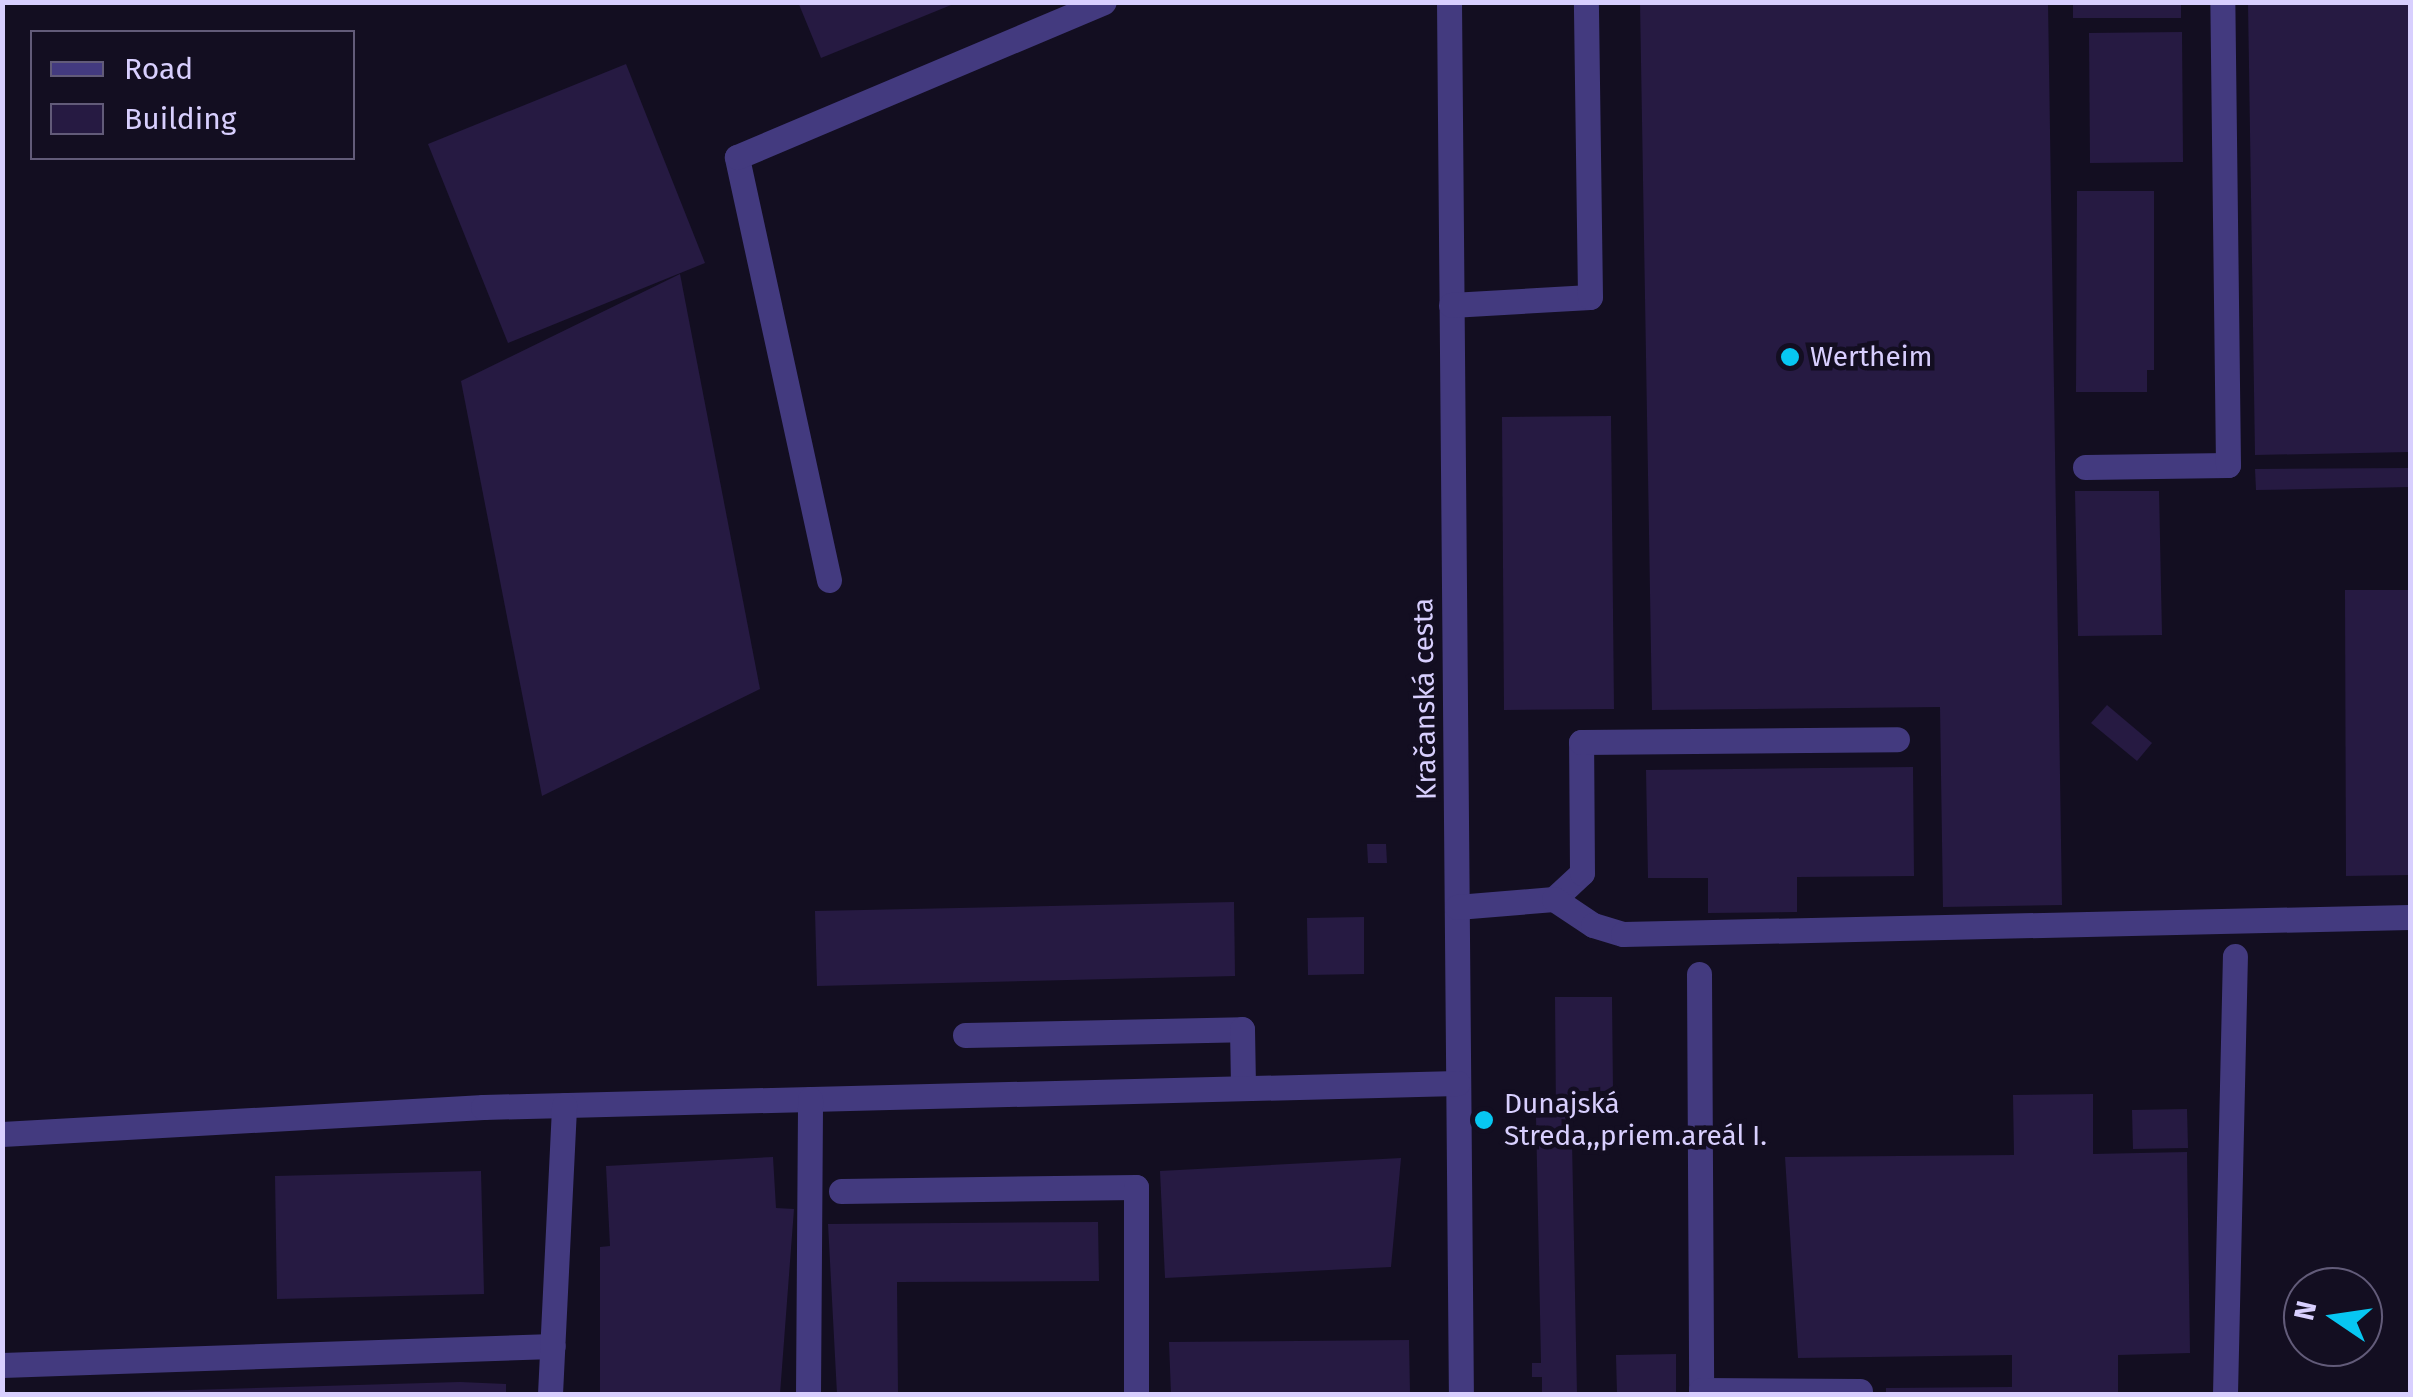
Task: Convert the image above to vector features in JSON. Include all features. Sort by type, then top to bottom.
[{"type":"street","points":[[829,580],[737,157],[1104,2]]},
{"type":"street","name":"Kračanská cesta","points":[[1448,2],[1461,1394]]},
{"type":"street","points":[[1451,305],[1590,297],[1586,2]]},
{"type":"street","points":[[2084,467],[2228,465],[2222,2]]},
{"type":"street","points":[[1457,907],[1554,899],[1582,873],[1580,742],[1896,739]]},
{"type":"street","points":[[1554,899],[1593,925],[1623,934],[2410,917]]},
{"type":"street","points":[[2225,1394],[2235,956]]},
{"type":"street","points":[[1699,974],[1701,1392],[1860,1391]]},
{"type":"street","points":[[965,1035],[1242,1030],[1244,1088]]},
{"type":"street","points":[[2,1134],[564,1105],[1458,1082]]},
{"type":"street","points":[[808,1394],[810,1099]]},
{"type":"street","points":[[550,1394],[564,1105]]},
{"type":"street","points":[[841,1191],[1136,1187],[1136,1394]]},
{"type":"street","points":[[2,1365],[553,1346]]},
{"type":"building","points":[[798,2],[956,2],[956,3],[821,58]]},
{"type":"building","name":"Wertheim","points":[[1640,2],[2048,2],[2062,905],[1943,907],[1940,707],[1652,710]]},
{"type":"building","points":[[2073,2],[2181,2],[2181,18],[2073,18]]},
{"type":"building","points":[[2248,2],[2410,2],[2410,452],[2255,455]]},
{"type":"building","points":[[2182,32],[2183,162],[2090,163],[2089,33]]},
{"type":"building","points":[[626,64],[705,263],[508,343],[428,144]]},
{"type":"building","points":[[2077,191],[2154,191],[2154,370],[2147,370],[2147,392],[2076,392]]},
{"type":"building","points":[[680,274],[760,689],[542,796],[461,381]]},
{"type":"building","points":[[1611,416],[1614,709],[1504,710],[1502,417]]},
{"type":"building","points":[[2410,468],[2410,487],[2256,490],[2255,469]]},
{"type":"building","points":[[2075,491],[2159,491],[2162,635],[2078,636]]},
{"type":"building","points":[[2345,590],[2410,590],[2410,875],[2346,876]]},
{"type":"building","points":[[2107,705],[2152,743],[2137,761],[2091,723]]},
{"type":"building","points":[[1913,767],[1914,876],[1797,877],[1797,912],[1708,913],[1708,878],[1648,878],[1646,770]]},
{"type":"building","points":[[1367,844],[1386,844],[1387,863],[1368,863]]},
{"type":"building","points":[[1234,902],[1235,976],[817,986],[815,911]]},
{"type":"building","points":[[1364,917],[1364,974],[1308,975],[1307,918]]},
{"type":"building","points":[[1555,997],[1612,997],[1613,1091],[1571,1091],[1577,1394],[1542,1394],[1542,1377],[1532,1377],[1532,1363],[1541,1363],[1536,1116],[1556,1116]]},
{"type":"building","points":[[2093,1094],[2093,1154],[2187,1152],[2190,1353],[2118,1355],[2118,1394],[1886,1394],[1886,1388],[2012,1387],[2012,1355],[1798,1358],[1785,1157],[2014,1155],[2013,1095]]},
{"type":"building","points":[[2187,1109],[2188,1148],[2133,1149],[2132,1110]]},
{"type":"building","points":[[773,1157],[776,1208],[794,1209],[780,1394],[600,1394],[600,1247],[610,1246],[606,1166]]},
{"type":"building","points":[[1401,1158],[1391,1267],[1165,1278],[1160,1171]]},
{"type":"building","points":[[481,1171],[484,1294],[277,1299],[275,1176]]},
{"type":"building","points":[[1098,1222],[1099,1281],[897,1282],[898,1394],[837,1394],[828,1224]]},
{"type":"building","points":[[1409,1340],[1410,1394],[1171,1394],[1169,1342]]},
{"type":"building","points":[[1676,1354],[1676,1394],[1617,1394],[1616,1355]]},
{"type":"building","points":[[460,1382],[506,1384],[506,1394],[55,1394]]},
{"type":"place","name":"Wertheim","points":[[1790,357]]},
{"type":"place","name":"Dunajská Streda,,priem.areál I.","points":[[1484,1120]]}]
